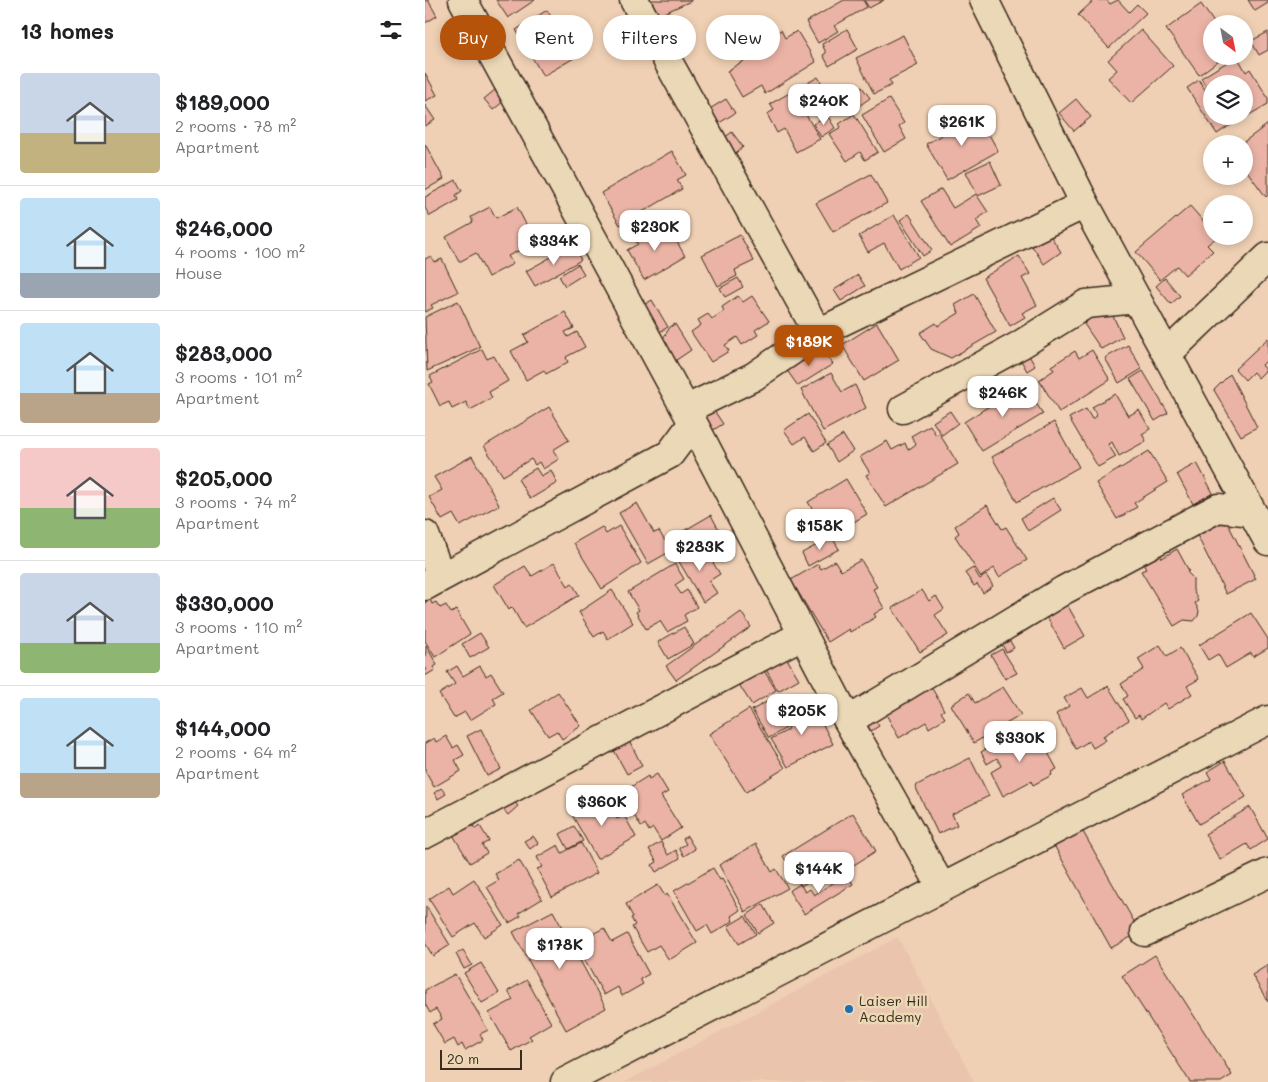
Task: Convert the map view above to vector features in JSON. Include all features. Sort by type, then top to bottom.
[{"type":"street","points":[[463,0],[693,423],[848,721],[941,886]]},
{"type":"street","points":[[634,0],[818,333]]},
{"type":"street","points":[[984,0],[1085,204],[1268,540]]},
{"type":"street","points":[[693,423],[689,408],[753,377],[818,333],[1085,204]]},
{"type":"street","points":[[1167,354],[1268,257]]},
{"type":"street","points":[[903,410],[1020,345],[1086,304],[1137,299]]},
{"type":"street","points":[[425,536],[433,582],[670,454],[693,423]]},
{"type":"street","points":[[848,721],[1064,590],[1218,508],[1252,512]]},
{"type":"street","points":[[425,834],[802,634]]},
{"type":"street","points":[[565,1082],[941,886],[1268,720]]},
{"type":"street","points":[[1145,932],[1268,873]]},
{"type":"shaded area","name":"Laiser Hill Academy","points":[[898,937],[974,1082],[625,1082]]},
{"type":"building","points":[[425,0],[428,0],[437,16],[425,23]]},
{"type":"building","points":[[496,0],[535,0],[508,18]]},
{"type":"building","points":[[650,0],[691,0],[659,15],[657,15]]},
{"type":"building","points":[[844,0],[863,0],[867,7],[834,26],[838,31],[818,43],[806,22]]},
{"type":"building","points":[[864,0],[884,0],[869,8]]},
{"type":"building","points":[[1094,0],[1107,0],[1110,4],[1118,0],[1129,12],[1137,4],[1146,13],[1109,48],[1078,15]]},
{"type":"building","points":[[1248,0],[1268,0],[1268,3],[1255,11]]},
{"type":"building","points":[[1201,4],[1209,15],[1203,15],[1203,65],[1213,65],[1199,75],[1166,29]]},
{"type":"building","points":[[547,10],[550,15],[539,15]]},
{"type":"building","points":[[847,29],[858,49],[829,66],[823,55],[826,53],[822,44]]},
{"type":"building","points":[[1141,30],[1173,66],[1131,103],[1108,78],[1117,70],[1108,60]]},
{"type":"building","points":[[780,31],[785,38],[797,31],[816,62],[765,94],[761,86],[742,97],[727,71],[745,60],[780,60]]},
{"type":"building","points":[[1268,32],[1268,50],[1259,55],[1253,44],[1253,40]]},
{"type":"building","points":[[903,35],[918,65],[889,80],[892,85],[874,94],[856,58]]},
{"type":"building","points":[[534,60],[571,60],[543,76]]},
{"type":"building","points":[[1222,65],[1242,65],[1246,72],[1250,69],[1268,98],[1268,104],[1253,113],[1253,75],[1206,75]]},
{"type":"building","points":[[425,73],[437,95],[425,101]]},
{"type":"building","points":[[818,77],[831,99],[805,113],[820,139],[796,152],[784,129],[777,133],[767,114],[774,110],[770,104]]},
{"type":"building","points":[[1199,80],[1203,86],[1203,113],[1187,88]]},
{"type":"building","points":[[862,87],[870,98],[852,111],[844,99]]},
{"type":"building","points":[[496,89],[505,100],[493,110],[484,99]]},
{"type":"building","points":[[726,99],[735,113],[713,127],[703,113]]},
{"type":"building","points":[[889,99],[904,123],[899,126],[906,139],[884,152],[862,115]]},
{"type":"building","points":[[1076,99],[1091,117],[1074,131],[1059,113]]},
{"type":"building","points":[[425,105],[435,120],[425,126]]},
{"type":"building","points":[[854,114],[878,152],[865,160],[860,152],[847,161],[829,134],[841,127],[839,124]]},
{"type":"building","points":[[978,114],[998,151],[947,180],[926,144]]},
{"type":"building","points":[[827,115],[835,128],[821,137],[813,124]]},
{"type":"building","points":[[1268,124],[1268,195],[1266,197],[1253,179],[1253,135]]},
{"type":"building","points":[[1211,125],[1228,125],[1229,126],[1217,134]]},
{"type":"building","points":[[732,132],[743,147],[732,156],[720,141]]},
{"type":"building","points":[[425,144],[444,179],[425,190]]},
{"type":"building","points":[[672,151],[686,175],[677,180],[682,189],[620,225],[601,193]]},
{"type":"building","points":[[990,161],[1001,185],[978,196],[966,172]]},
{"type":"building","points":[[871,174],[887,203],[833,232],[816,203]]},
{"type":"building","points":[[456,180],[462,191],[456,195],[458,200],[430,216],[425,208],[425,197]]},
{"type":"building","points":[[941,189],[953,208],[976,194],[988,212],[976,220],[981,228],[950,247],[921,201]]},
{"type":"building","points":[[1190,206],[1203,221],[1203,245],[1207,245],[1213,251],[1185,275],[1177,266],[1160,280],[1136,252]]},
{"type":"building","points":[[490,207],[496,218],[517,207],[530,232],[519,238],[524,248],[508,256],[513,264],[488,277],[476,253],[459,262],[446,237],[473,222],[471,217]]},
{"type":"building","points":[[909,214],[932,250],[923,256],[900,220]]},
{"type":"building","points":[[894,215],[919,257],[899,269],[884,243],[868,252],[859,236]]},
{"type":"building","points":[[655,227],[658,234],[669,228],[685,256],[644,280],[627,250],[638,244],[634,239]]},
{"type":"building","points":[[740,235],[754,261],[735,270],[737,276],[718,286],[702,255]]},
{"type":"building","points":[[1050,235],[1061,252],[1044,264],[1032,246]]},
{"type":"building","points":[[573,245],[581,260],[535,286],[526,271]]},
{"type":"building","points":[[431,256],[434,262],[442,259],[458,292],[431,305],[433,308],[425,312],[425,259]]},
{"type":"building","points":[[1019,256],[1030,274],[1022,278],[1037,305],[1022,313],[1025,317],[1010,326],[983,278]]},
{"type":"building","points":[[578,264],[584,274],[565,286],[559,276]]},
{"type":"building","points":[[858,275],[865,286],[841,301],[834,290]]},
{"type":"building","points":[[738,278],[743,287],[725,297],[720,288]]},
{"type":"building","points":[[1165,278],[1180,296],[1171,304],[1156,286]]},
{"type":"building","points":[[974,294],[996,332],[951,358],[931,349],[920,333],[936,323],[938,326],[959,313],[955,305]]},
{"type":"building","points":[[738,296],[743,302],[752,296],[769,321],[755,330],[758,335],[742,345],[737,337],[725,345],[729,351],[711,362],[691,332],[701,325],[698,320],[708,314],[712,319],[724,311],[722,307]]},
{"type":"building","points":[[652,300],[668,327],[653,336],[637,309]]},
{"type":"building","points":[[458,301],[480,347],[427,371],[425,317]]},
{"type":"building","points":[[565,312],[574,328],[565,332],[568,337],[577,332],[585,347],[566,357],[568,362],[546,374],[544,370],[526,380],[511,351],[528,342],[524,335]]},
{"type":"building","points":[[1097,312],[1113,316],[1123,337],[1101,349],[1084,324]]},
{"type":"building","points":[[877,323],[899,360],[864,381],[842,345]]},
{"type":"building","points":[[675,324],[691,350],[672,363],[659,345],[670,327]]},
{"type":"building","points":[[1268,338],[1268,359],[1262,365],[1266,370],[1258,378],[1253,372],[1245,380],[1235,369]]},
{"type":"building","points":[[1128,345],[1142,369],[1119,383],[1105,358]]},
{"type":"building","points":[[821,347],[833,364],[798,386],[786,369]]},
{"type":"building","points":[[482,349],[487,359],[494,356],[508,381],[489,392],[492,398],[470,410],[466,402],[452,409],[449,402],[440,406],[429,384],[433,382],[430,376]]},
{"type":"building","points":[[1092,350],[1110,380],[1059,412],[1039,380],[1054,370],[1051,366],[1075,351],[1079,358]]},
{"type":"building","points":[[1027,352],[1035,366],[1027,371],[1019,357]]},
{"type":"building","points":[[1143,371],[1168,413],[1155,421],[1130,379]]},
{"type":"building","points":[[831,373],[842,392],[855,385],[866,408],[823,431],[801,390]]},
{"type":"building","points":[[1230,374],[1257,427],[1241,436],[1214,390]]},
{"type":"building","points":[[1024,384],[1043,414],[982,451],[964,422]]},
{"type":"building","points":[[1115,394],[1128,416],[1139,410],[1150,429],[1142,434],[1146,441],[1119,456],[1112,442],[1108,444],[1116,457],[1098,467],[1069,418],[1086,409],[1092,419],[1097,416],[1092,407]]},
{"type":"building","points":[[711,406],[723,424],[705,435],[694,418]]},
{"type":"building","points":[[549,407],[569,440],[553,450],[559,459],[543,469],[539,462],[535,465],[531,459],[503,476],[484,446]]},
{"type":"building","points":[[950,411],[958,423],[942,435],[933,422]]},
{"type":"building","points":[[808,414],[826,443],[814,451],[805,437],[794,444],[784,430]]},
{"type":"building","points":[[1054,422],[1079,467],[1017,502],[992,457]]},
{"type":"building","points":[[930,425],[936,435],[939,433],[958,464],[886,507],[866,475],[870,473],[860,457],[887,441],[892,450],[905,443],[908,450],[916,444],[911,436]]},
{"type":"building","points":[[843,435],[853,451],[837,462],[827,445]]},
{"type":"building","points":[[1149,451],[1168,482],[1134,503],[1137,507],[1117,519],[1096,483]]},
{"type":"building","points":[[472,456],[499,505],[460,526],[453,514],[442,520],[429,497],[442,490],[434,477]]},
{"type":"building","points":[[1197,463],[1213,493],[1193,504],[1177,474]]},
{"type":"building","points":[[536,468],[541,476],[551,470],[557,483],[530,499],[518,479]]},
{"type":"building","points":[[846,479],[867,514],[829,537],[808,502]]},
{"type":"building","points":[[1053,498],[1061,510],[1028,531],[1021,518]]},
{"type":"building","points":[[637,503],[654,533],[659,531],[671,551],[648,564],[619,513]]},
{"type":"building","points":[[987,505],[1002,529],[1006,527],[1027,560],[999,577],[994,568],[981,577],[955,536],[959,533],[955,526]]},
{"type":"building","points":[[711,515],[719,530],[683,550],[675,536]]},
{"type":"building","points":[[1224,516],[1256,579],[1226,594],[1195,531]]},
{"type":"building","points":[[619,526],[641,563],[602,589],[574,543],[602,527],[606,534]]},
{"type":"building","points":[[832,537],[839,549],[808,566],[802,553]]},
{"type":"building","points":[[702,545],[720,574],[709,581],[717,593],[703,602],[678,560]]},
{"type":"building","points":[[1177,549],[1189,571],[1187,572],[1193,578],[1193,590],[1198,601],[1195,603],[1199,611],[1194,621],[1184,620],[1174,626],[1141,571],[1146,569],[1143,564],[1159,553],[1162,558]]},
{"type":"building","points":[[861,560],[877,587],[873,589],[884,608],[874,614],[876,617],[850,632],[849,629],[828,642],[791,580],[818,564],[821,569],[835,561],[841,571]]},
{"type":"building","points":[[554,563],[568,586],[572,583],[579,595],[524,628],[512,607],[509,610],[494,585],[525,566],[532,576]]},
{"type":"building","points":[[675,564],[684,579],[675,585],[681,594],[687,590],[697,607],[684,615],[687,621],[667,632],[660,621],[646,629],[636,612],[639,610],[628,592]]},
{"type":"building","points":[[973,568],[980,579],[986,575],[993,586],[983,593],[977,584],[974,586],[965,573]]},
{"type":"building","points":[[612,590],[633,623],[608,639],[603,631],[594,637],[579,612]]},
{"type":"building","points":[[922,590],[929,601],[936,596],[944,609],[935,615],[948,635],[920,652],[892,608]]},
{"type":"building","points":[[430,599],[432,604],[436,602],[440,608],[446,605],[451,613],[456,610],[470,634],[435,657],[425,641],[425,602]]},
{"type":"building","points":[[1065,601],[1085,636],[1064,648],[1044,612]]},
{"type":"building","points":[[741,612],[751,627],[676,680],[666,666]]},
{"type":"building","points":[[1251,613],[1268,639],[1268,648],[1253,657],[1251,653],[1226,668],[1218,654],[1208,660],[1199,645]]},
{"type":"building","points":[[684,627],[694,644],[668,659],[658,642]]},
{"type":"building","points":[[480,633],[489,647],[470,658],[462,644]]},
{"type":"building","points":[[1007,636],[1014,648],[1006,652],[1000,641]]},
{"type":"building","points":[[426,645],[437,665],[433,667],[435,670],[425,676]]},
{"type":"building","points":[[1160,645],[1167,656],[1180,648],[1199,679],[1187,686],[1192,694],[1168,709],[1164,703],[1141,719],[1139,715],[1135,718],[1123,699],[1128,696],[1121,684],[1144,669],[1138,659]]},
{"type":"building","points":[[1002,649],[1017,673],[1005,679],[991,655]]},
{"type":"building","points":[[783,652],[799,679],[778,691],[763,664]]},
{"type":"building","points":[[760,664],[776,690],[752,705],[736,680]]},
{"type":"building","points":[[457,666],[463,676],[480,666],[486,676],[491,673],[503,692],[493,698],[496,704],[470,720],[465,712],[454,718],[439,694],[455,684],[447,672]]},
{"type":"building","points":[[928,681],[944,710],[941,712],[945,718],[929,728],[926,722],[899,738],[882,707]]},
{"type":"building","points":[[1108,686],[1129,720],[1103,736],[1106,740],[1093,748],[1089,741],[1076,749],[1056,714],[1069,706],[1064,698],[1082,688],[1088,698]]},
{"type":"building","points":[[1003,687],[1021,715],[974,743],[951,705],[969,693],[975,703]]},
{"type":"building","points":[[558,692],[581,726],[562,739],[557,731],[548,736],[531,710]]},
{"type":"building","points":[[779,695],[790,712],[786,728],[769,738],[752,710]]},
{"type":"building","points":[[812,703],[833,744],[788,767],[771,739],[788,730],[792,713]]},
{"type":"building","points":[[749,709],[785,768],[746,792],[709,734]]},
{"type":"building","points":[[873,717],[879,726],[871,731],[865,722]]},
{"type":"building","points":[[481,729],[501,769],[487,776],[467,736]]},
{"type":"building","points":[[1027,730],[1034,744],[1041,740],[1057,769],[1051,772],[1052,775],[1033,785],[1031,781],[1003,796],[991,772],[1001,766],[997,758],[987,764],[981,752],[991,746],[992,749]]},
{"type":"building","points":[[446,736],[453,748],[458,745],[464,755],[455,760],[461,771],[434,787],[425,771],[425,743],[434,738],[436,742]]},
{"type":"building","points":[[627,736],[642,766],[627,774],[611,745]]},
{"type":"building","points":[[970,758],[989,796],[952,814],[957,825],[938,834],[915,786]]},
{"type":"building","points":[[1225,761],[1246,797],[1199,824],[1182,795],[1211,779],[1207,772]]},
{"type":"building","points":[[657,774],[668,792],[661,796],[681,828],[661,841],[653,828],[649,831],[645,824],[641,827],[621,793],[648,776],[649,779]]},
{"type":"building","points":[[441,788],[446,794],[438,799],[434,793]]},
{"type":"building","points":[[603,794],[617,819],[624,815],[636,837],[597,859],[571,813]]},
{"type":"building","points":[[509,796],[518,806],[508,815],[499,804]]},
{"type":"building","points":[[1250,807],[1268,839],[1251,850],[1247,844],[1220,860],[1205,834]]},
{"type":"building","points":[[853,813],[876,851],[838,875],[832,867],[801,886],[783,856]]},
{"type":"building","points":[[468,818],[475,829],[480,826],[489,841],[482,845],[487,853],[470,863],[450,830]]},
{"type":"building","points":[[1078,823],[1140,932],[1111,948],[1050,838]]},
{"type":"building","points":[[574,826],[583,841],[568,849],[560,834]]},
{"type":"building","points":[[533,836],[538,843],[530,849],[524,841]]},
{"type":"building","points":[[687,836],[695,849],[684,856],[679,848],[686,844],[683,839]]},
{"type":"building","points":[[661,842],[668,855],[676,850],[680,858],[656,872],[652,865],[657,862],[649,849]]},
{"type":"building","points":[[581,843],[597,873],[552,897],[537,869],[542,867],[537,857],[558,845],[562,853]]},
{"type":"building","points":[[756,844],[772,872],[776,869],[788,888],[745,912],[719,865]]},
{"type":"building","points":[[519,860],[542,899],[519,913],[521,916],[509,923],[487,887],[499,880],[495,874]]},
{"type":"building","points":[[713,868],[720,880],[722,879],[740,910],[731,916],[733,921],[712,934],[707,925],[697,931],[674,891]]},
{"type":"building","points":[[847,874],[853,884],[804,914],[789,891],[800,884],[805,892],[810,889],[814,895]]},
{"type":"building","points":[[474,879],[503,925],[484,937],[475,923],[453,937],[429,899],[449,886],[453,893]]},
{"type":"building","points":[[658,885],[665,896],[667,894],[697,943],[669,960],[659,945],[647,952],[632,927],[635,925],[631,918],[633,917],[626,904]]},
{"type":"building","points":[[763,904],[774,923],[758,933],[747,915]]},
{"type":"building","points":[[426,906],[450,945],[433,956],[425,943]]},
{"type":"building","points":[[553,911],[606,1008],[566,1030],[513,932]]},
{"type":"building","points":[[745,916],[756,934],[739,944],[728,926]]},
{"type":"building","points":[[604,928],[612,942],[627,934],[649,974],[640,979],[643,984],[622,996],[618,987],[604,995],[575,943]]},
{"type":"building","points":[[463,950],[472,965],[464,969],[456,954]]},
{"type":"building","points":[[1155,955],[1232,1075],[1221,1082],[1190,1082],[1122,976]]},
{"type":"building","points":[[481,963],[499,993],[482,1003],[464,973]]},
{"type":"building","points":[[1268,965],[1268,1002],[1252,975]]},
{"type":"building","points":[[455,974],[488,1030],[480,1034],[483,1040],[465,1050],[462,1044],[458,1047],[454,1039],[445,1044],[433,1024],[442,1019],[436,1009],[430,1013],[425,1004],[425,990]]},
{"type":"building","points":[[527,980],[551,1023],[529,1036],[532,1039],[511,1051],[489,1013],[513,1000],[508,991]]},
{"type":"place","name":"Laiser Hill Academy","points":[[849,1009]]}]
